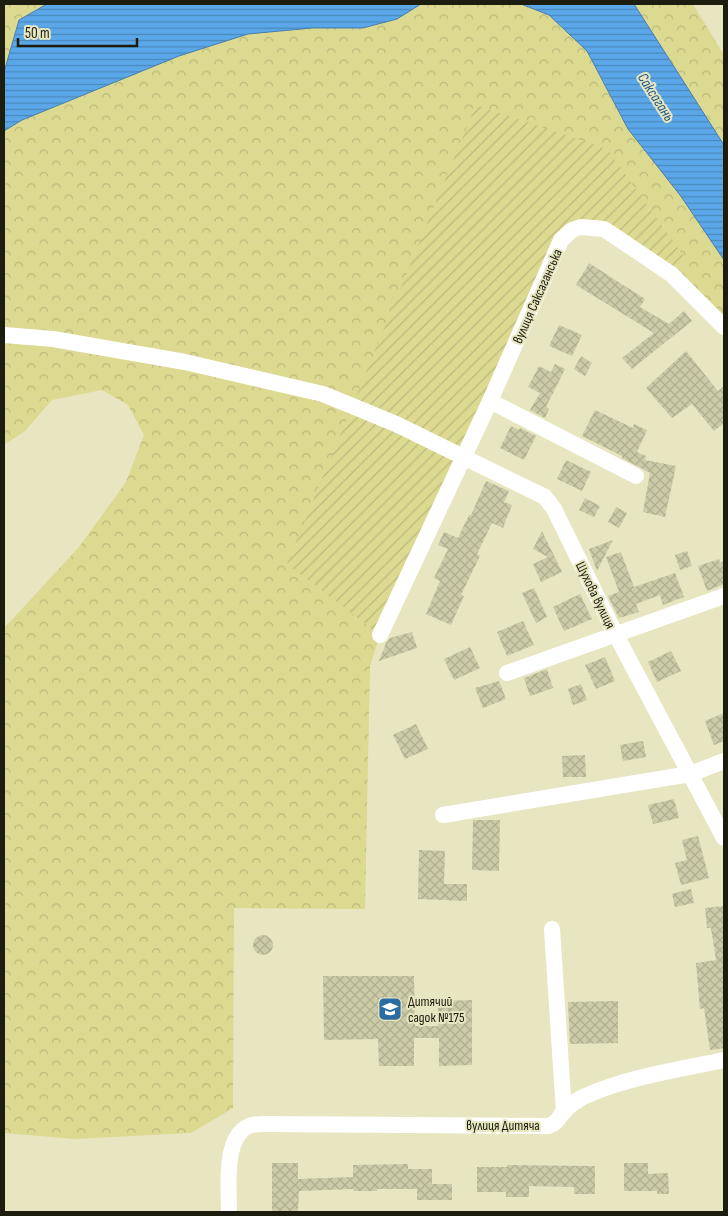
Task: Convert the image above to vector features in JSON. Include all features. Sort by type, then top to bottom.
[{"type":"street","name":"вулиця Саксаганська","points":[[380,635],[490,401],[561,240],[572,230],[581,227],[604,228],[672,274],[724,327]]},
{"type":"street","name":"Шухова вулиця","points":[[4,335],[53,339],[185,362],[323,394],[396,424],[545,497],[550,503],[616,635],[724,838]]},
{"type":"street","points":[[490,401],[636,476]]},
{"type":"street","points":[[508,673],[724,596]]},
{"type":"street","points":[[443,815],[690,774],[724,761]]},
{"type":"street","points":[[552,930],[564,1112]]},
{"type":"street","name":"вулиця Дитяча","points":[[229,1212],[229,1157],[240,1132],[250,1126],[265,1124],[548,1126],[555,1124],[564,1112],[578,1100],[606,1089],[646,1076],[724,1060]]},
{"type":"green space","points":[[4,4],[47,4],[19,20],[4,72]]},
{"type":"green space","points":[[421,4],[521,4],[549,14],[587,51],[628,129],[680,195],[724,260],[724,327],[671,274],[607,149],[380,635],[370,666],[365,909],[234,908],[233,1108],[191,1133],[75,1139],[4,1133],[4,627],[79,547],[126,482],[144,435],[128,405],[102,390],[52,400],[25,431],[4,445],[4,131],[22,120],[179,56],[248,34],[312,28],[363,28],[397,19]]},
{"type":"green space","points":[[634,4],[693,4],[724,55],[724,145]]},
{"type":"green space","points":[[476,105],[607,149],[685,258],[671,274],[604,229],[572,230],[380,635],[287,564]]},
{"type":"water","points":[[47,4],[421,4],[397,19],[363,28],[312,28],[248,34],[179,56],[22,120],[4,131],[4,72],[19,20]]},
{"type":"water","name":"Саксагань","points":[[521,4],[634,4],[724,145],[724,260],[680,195],[628,129],[587,51],[549,15]]},
{"type":"building","points":[[589,263],[645,299],[640,307],[669,324],[684,311],[692,321],[632,369],[622,358],[654,333],[576,285]]},
{"type":"building","points":[[559,325],[582,335],[572,356],[549,346]]},
{"type":"building","points":[[686,351],[718,391],[724,386],[724,423],[714,431],[692,404],[672,418],[646,388]]},
{"type":"building","points":[[581,356],[592,363],[585,376],[574,369]]},
{"type":"building","points":[[555,364],[565,369],[546,407],[549,409],[545,418],[530,410],[540,393],[528,387],[539,366],[551,372]]},
{"type":"building","points":[[595,410],[633,428],[634,424],[647,430],[637,452],[646,456],[645,460],[676,466],[665,517],[643,512],[650,473],[622,458],[622,456],[582,436]]},
{"type":"building","points":[[511,426],[536,436],[524,460],[500,448]]},
{"type":"building","points":[[566,460],[591,472],[582,491],[557,479]]},
{"type":"building","points":[[486,481],[509,491],[504,502],[512,505],[503,528],[492,523],[477,554],[480,556],[461,595],[464,596],[451,625],[426,614],[440,581],[434,578],[448,549],[438,545],[444,532],[458,538],[469,515],[471,515]]},
{"type":"building","points":[[585,498],[600,506],[594,517],[579,510]]},
{"type":"building","points":[[616,507],[627,513],[619,528],[608,522]]},
{"type":"building","points":[[542,531],[562,572],[541,582],[533,564],[548,557],[533,549]]},
{"type":"building","points":[[613,540],[597,571],[589,549]]},
{"type":"building","points":[[687,551],[692,566],[680,570],[675,555]]},
{"type":"building","points":[[621,552],[634,587],[675,573],[684,597],[663,605],[660,595],[636,604],[639,612],[619,618],[608,596],[619,592],[606,557]]},
{"type":"building","points":[[719,559],[720,563],[724,561],[724,584],[707,591],[698,566]]},
{"type":"building","points":[[534,588],[547,617],[536,623],[522,593]]},
{"type":"building","points":[[580,594],[592,619],[564,631],[553,607]]},
{"type":"building","points":[[523,621],[534,645],[507,656],[497,632]]},
{"type":"building","points":[[412,632],[417,648],[379,661],[390,638]]},
{"type":"building","points":[[470,647],[480,668],[454,680],[444,659]]},
{"type":"building","points":[[671,651],[681,671],[657,682],[648,662]]},
{"type":"building","points":[[605,657],[615,681],[596,689],[585,665]]},
{"type":"building","points":[[547,669],[553,688],[530,696],[524,678]]},
{"type":"building","points":[[499,681],[506,699],[483,708],[475,688]]},
{"type":"building","points":[[581,684],[587,700],[573,705],[568,689]]},
{"type":"building","points":[[724,713],[724,741],[714,745],[705,721]]},
{"type":"building","points":[[416,724],[428,749],[405,759],[393,735]]},
{"type":"building","points":[[643,741],[646,757],[623,761],[620,745]]},
{"type":"building","points":[[585,755],[586,777],[563,777],[562,756]]},
{"type":"building","points":[[674,799],[679,818],[653,824],[648,805]]},
{"type":"building","points":[[473,820],[500,820],[499,871],[472,870]]},
{"type":"building","points":[[698,836],[709,878],[681,885],[675,863],[687,860],[682,840]]},
{"type":"building","points":[[419,850],[445,851],[444,884],[467,884],[467,901],[418,899]]},
{"type":"building","points":[[691,889],[694,903],[675,907],[672,894]]},
{"type":"building","points":[[724,906],[724,1048],[710,1050],[704,1008],[700,1009],[696,963],[716,960],[711,928],[707,928],[705,908]]},
{"type":"building","points":[[263,935],[270,938],[273,945],[270,952],[263,955],[256,952],[253,945],[256,938]]},
{"type":"building","points":[[323,976],[414,976],[415,1026],[438,1026],[438,1001],[472,1000],[472,1065],[439,1066],[439,1038],[414,1038],[414,1066],[379,1066],[378,1039],[324,1040]]},
{"type":"building","points":[[618,1001],[618,1043],[570,1044],[568,1002]]},
{"type":"building","points":[[272,1163],[298,1163],[298,1179],[353,1177],[353,1165],[408,1164],[408,1169],[432,1169],[432,1184],[452,1184],[452,1200],[417,1200],[417,1189],[299,1191],[298,1212],[272,1212]]},
{"type":"building","points":[[624,1163],[648,1163],[648,1174],[668,1173],[669,1194],[657,1194],[657,1191],[624,1191]]},
{"type":"building","points":[[507,1165],[595,1166],[595,1194],[574,1194],[574,1187],[529,1186],[529,1197],[506,1197],[506,1192],[477,1192],[477,1167],[507,1167]]},
{"type":"place","name":"Дитячий садок №175","points":[[390,1009]]}]
